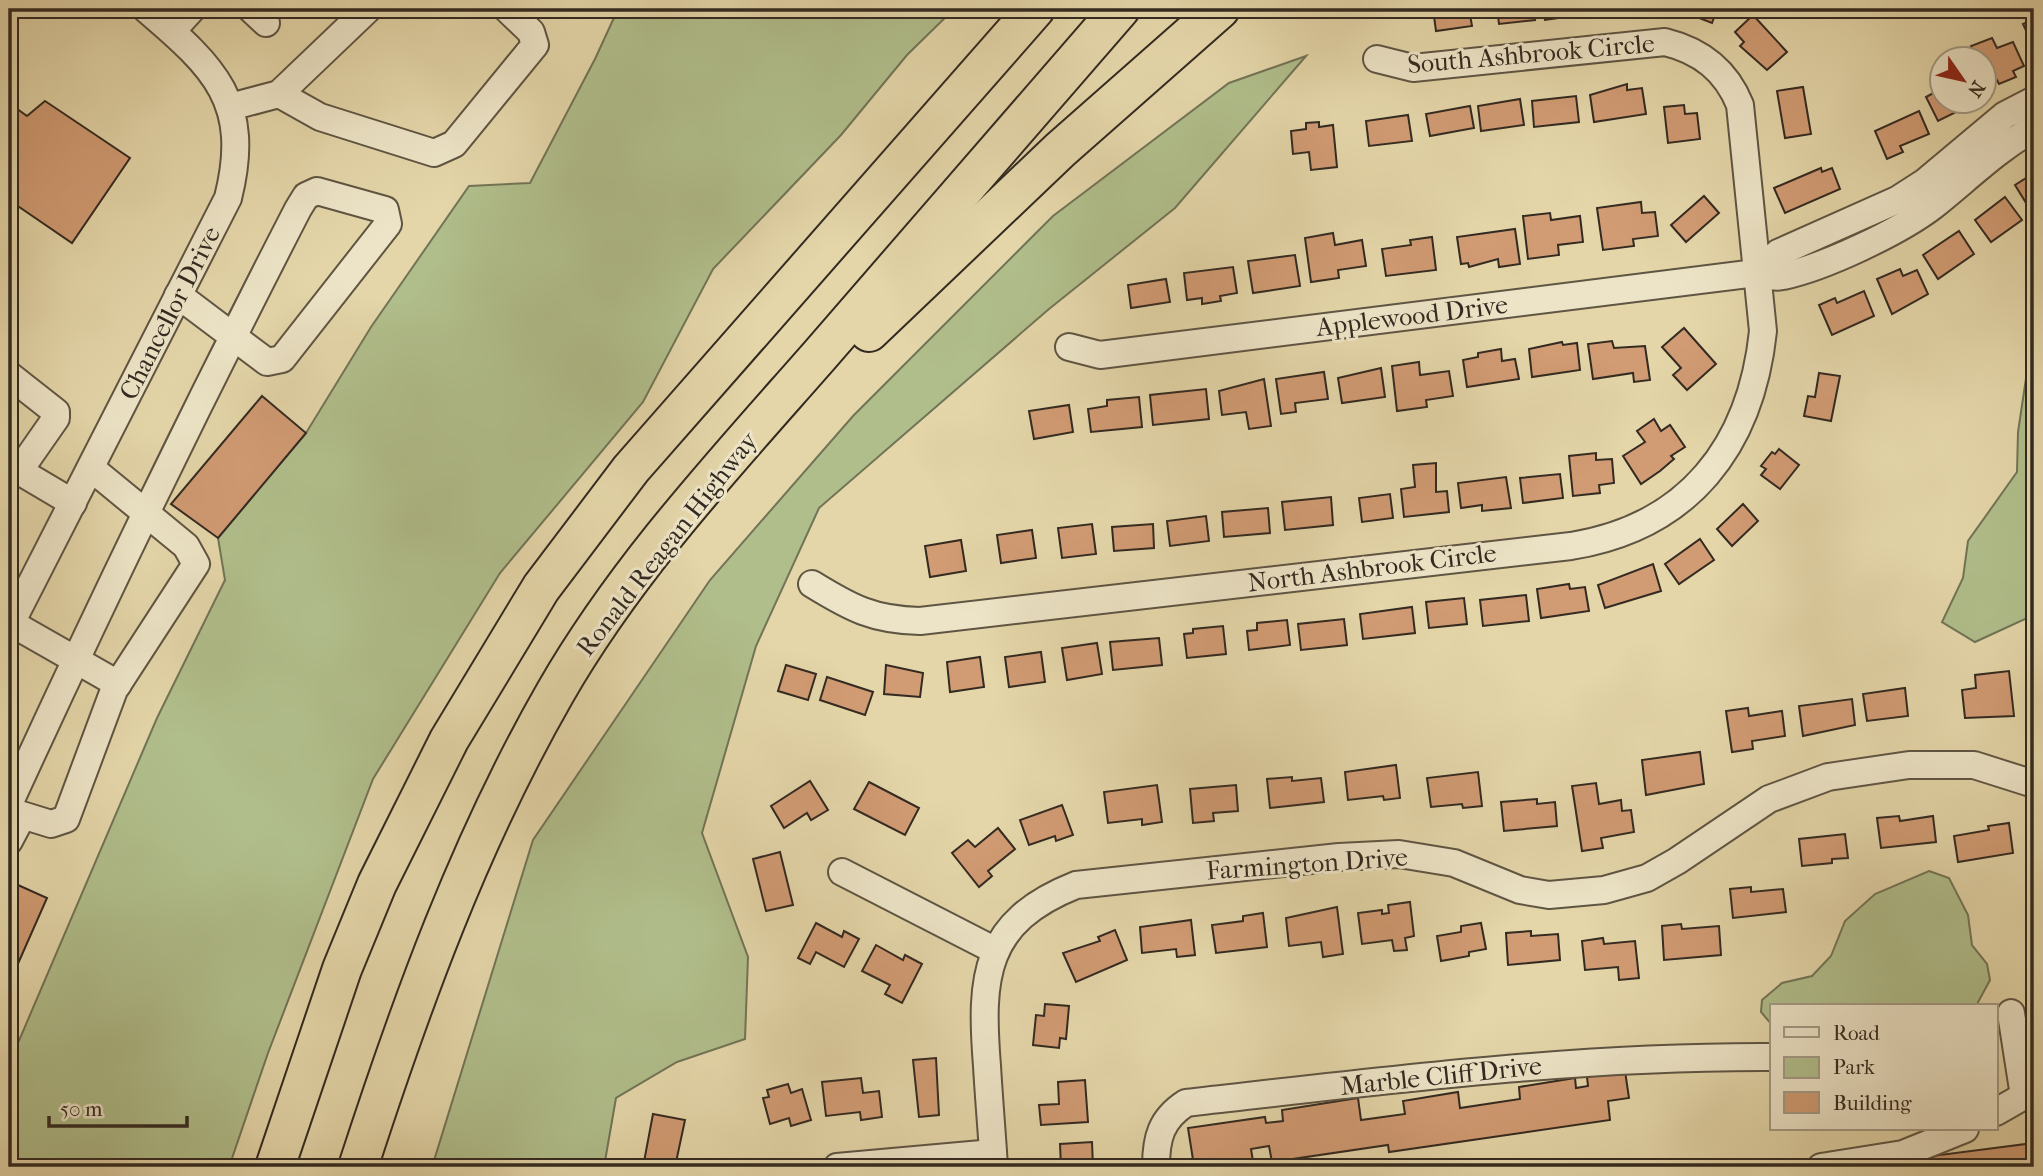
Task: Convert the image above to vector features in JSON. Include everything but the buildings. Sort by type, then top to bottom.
[{"type":"highway","points":[[810,264],[1000,9]]},
{"type":"highway","points":[[275,1167],[342,969],[377,884],[414,805],[492,666],[541,588],[631,468],[1035,9]]},
{"type":"highway","name":"Ronald Reagan Highway","points":[[358,1167],[427,965],[510,775],[557,690],[627,586],[720,468],[1120,9]]},
{"type":"highway","points":[[720,468],[864,337],[1060,150],[1220,9]]},
{"type":"street","name":"Chancellor Drive","points":[[10,625],[19,581],[73,503],[228,198],[237,143],[230,107],[214,74],[197,52],[146,9]]},
{"type":"street","points":[[173,31],[192,9]]},
{"type":"street","points":[[230,107],[279,94],[368,9]]},
{"type":"street","points":[[279,94],[320,117],[435,153],[454,144],[535,45],[531,32],[507,9]]},
{"type":"street","name":"South Ashbrook Circle","points":[[1377,59],[1413,68],[1665,42],[1699,54],[1723,74],[1733,87],[1740,105],[1756,273]]},
{"type":"street","points":[[1756,273],[1778,253],[1896,200],[1925,182],[2005,115],[2034,100]]},
{"type":"street","name":"Applewood Drive","points":[[1069,347],[1100,355],[1756,273],[1780,277],[1827,261],[1893,230],[1931,207],[2005,145],[2034,128]]},
{"type":"street","points":[[9,841],[18,824],[12,809],[74,658],[232,336],[298,209],[312,191],[374,204],[385,210],[388,224],[282,359],[267,362],[232,336],[178,295]]},
{"type":"street","name":"North Ashbrook Circle","points":[[812,584],[868,615],[888,620],[920,621],[1571,545],[1619,534],[1679,502],[1714,465],[1742,424],[1760,364],[1763,331],[1756,273]]},
{"type":"street","points":[[9,374],[43,398],[56,412],[57,418],[14,468],[73,503]]},
{"type":"street","points":[[12,809],[51,824],[66,820],[118,684],[195,564],[186,546],[91,468]]},
{"type":"street","points":[[10,625],[118,684]]},
{"type":"street","name":"Farmington Drive","points":[[994,1160],[982,1009],[984,991],[996,951],[1023,916],[1040,902],[1076,885],[1339,857],[1399,854],[1454,863],[1520,890],[1549,895],[1604,890],[1647,878],[1769,799],[1828,777],[1909,765],[1974,765],[2034,783]]},
{"type":"street","points":[[842,872],[996,951]]},
{"type":"street","points":[[1997,1111],[2024,1096],[2014,1013]]},
{"type":"street","name":"Marble Cliff Drive","points":[[1156,1167],[1158,1139],[1164,1122],[1171,1112],[1186,1103],[1457,1073],[1608,1060],[1770,1057]]},
{"type":"street","points":[[1821,1167],[1903,1154],[1963,1130]]},
{"type":"street","points":[[837,1167],[994,1160]]},
{"type":"green space","points":[[618,9],[954,9],[907,55],[841,135],[713,269],[643,402],[500,573],[373,779],[268,1053],[229,1167],[9,1167],[9,1064],[157,718],[225,580],[218,538],[306,433],[371,327],[469,186],[530,183]]},
{"type":"green space","points":[[1306,56],[1175,208],[1049,309],[819,508],[756,646],[702,833],[748,957],[745,1039],[677,1062],[616,1098],[604,1167],[432,1167],[533,840],[710,580],[853,416],[1053,216],[1229,83]]},
{"type":"green space","points":[[2034,357],[2034,615],[1975,642],[1942,622],[1963,578],[1968,541],[2017,472],[2018,432],[2028,365]]},
{"type":"green space","points":[[1929,871],[1949,878],[1968,915],[1972,945],[1987,964],[1990,980],[1977,1004],[1770,1004],[1770,1023],[1761,1012],[1762,1000],[1782,983],[1812,976],[1831,956],[1845,921],[1875,894]]}]
